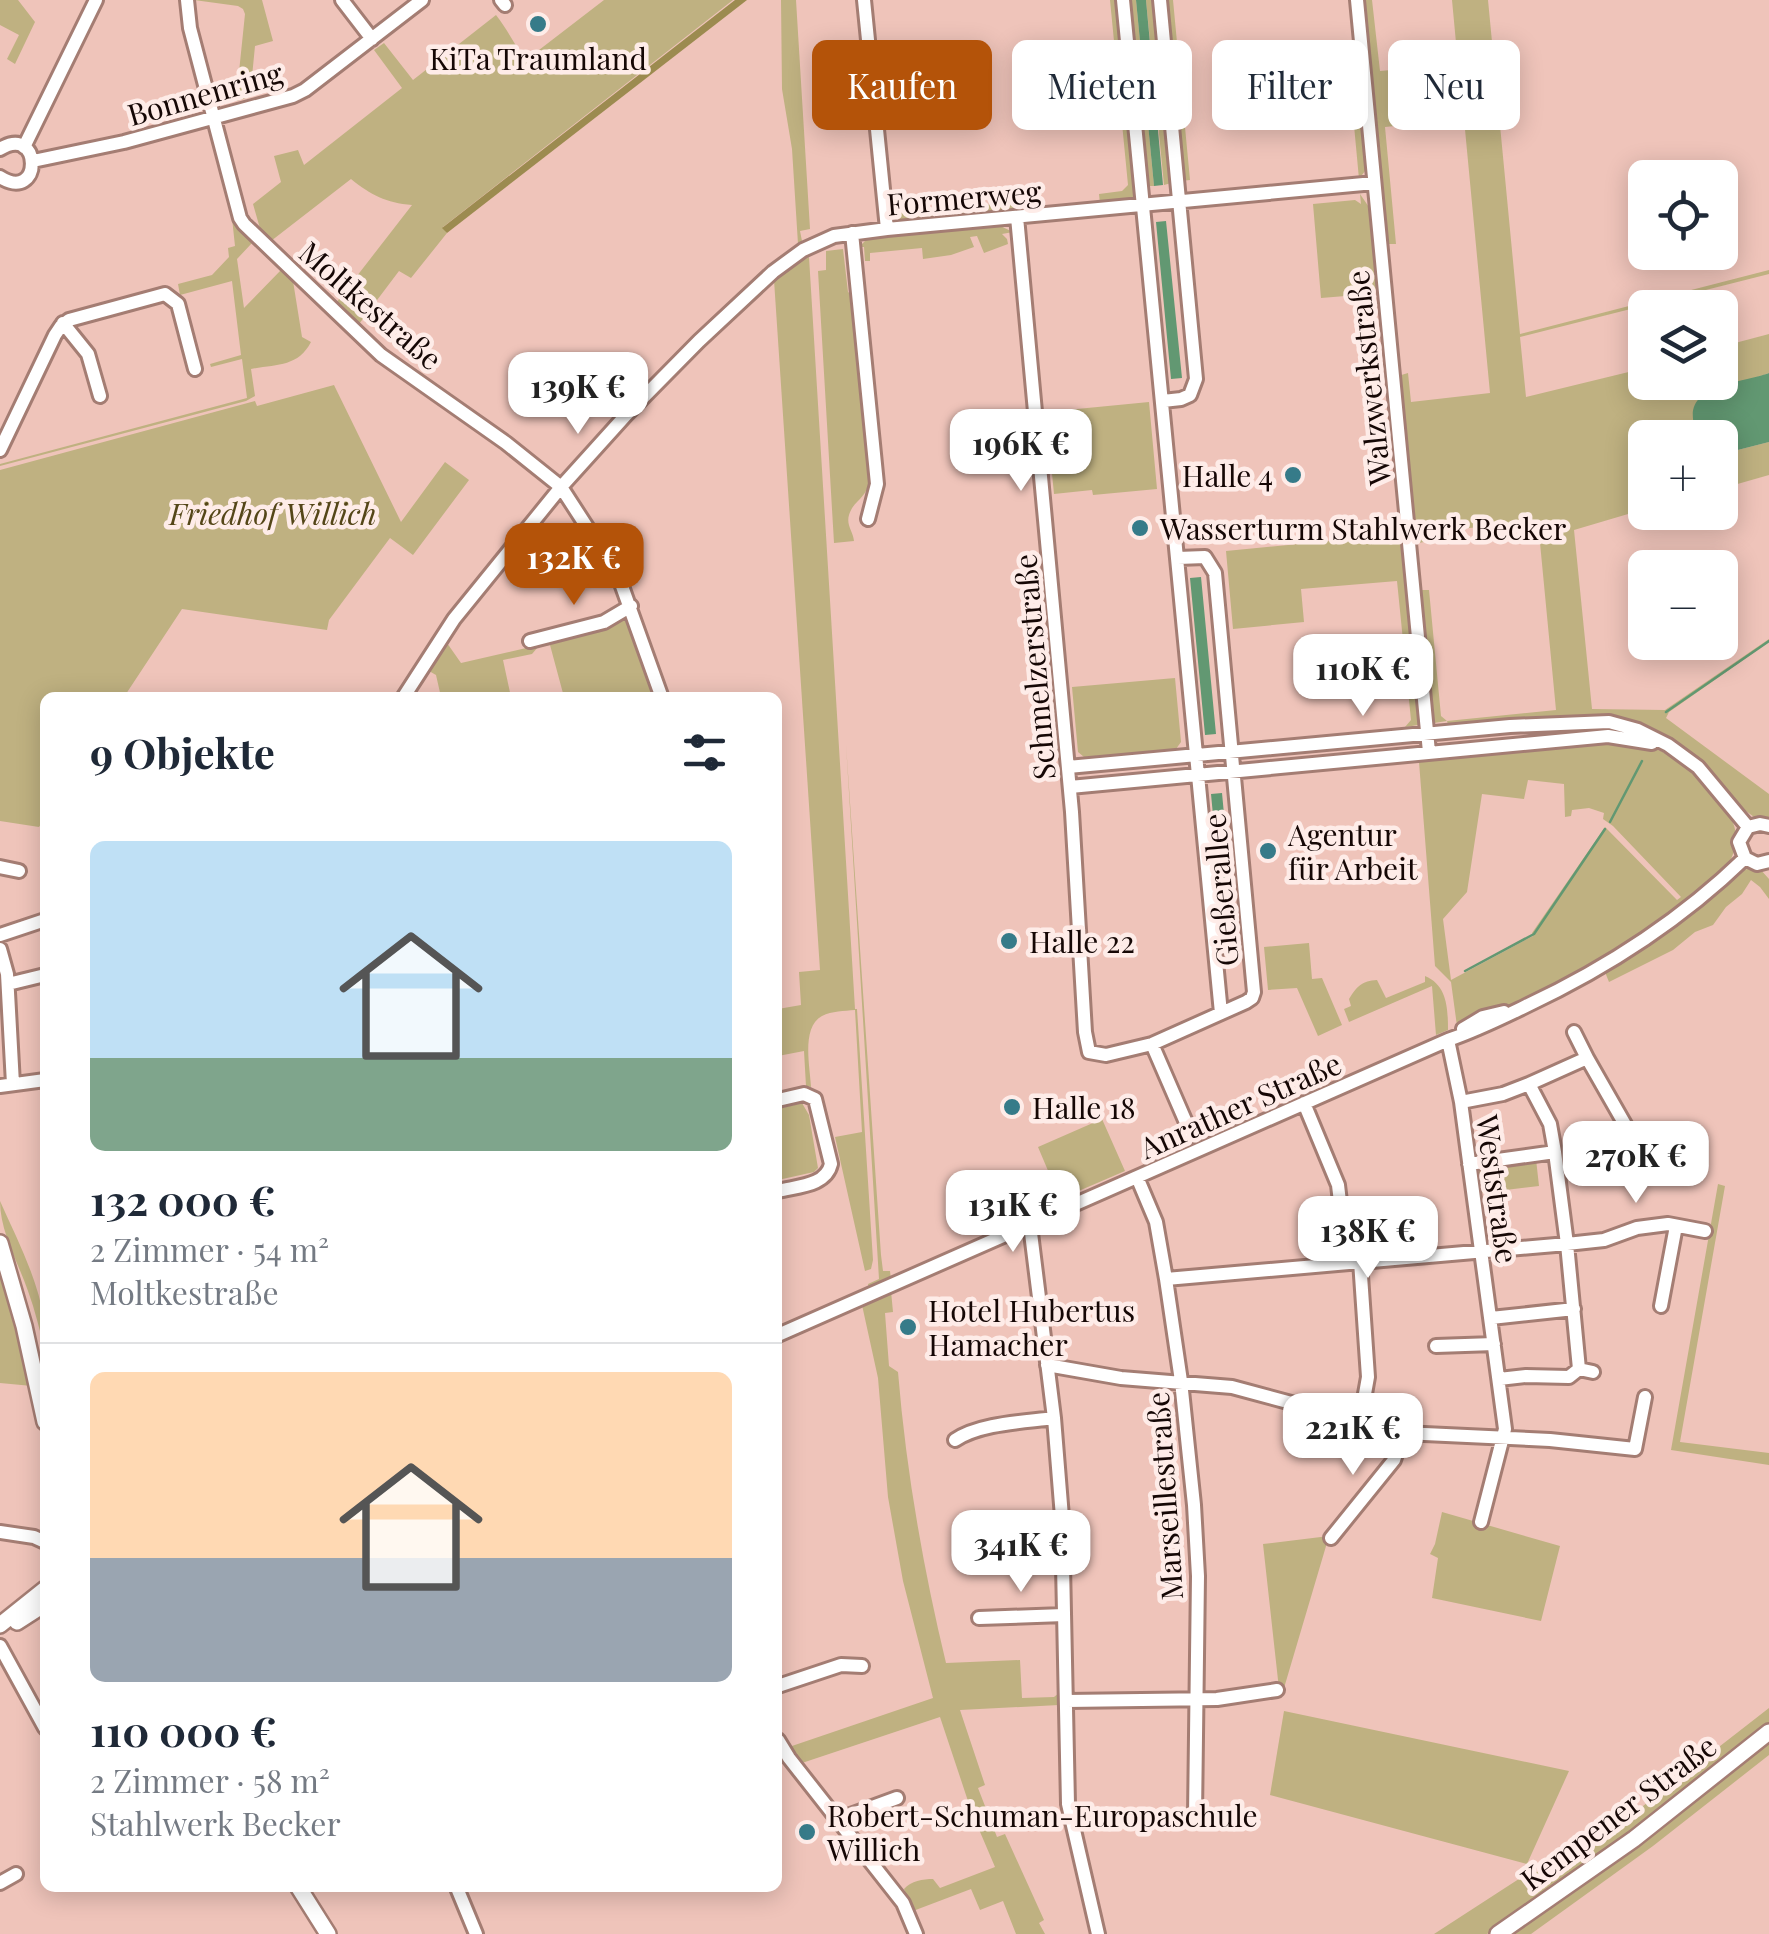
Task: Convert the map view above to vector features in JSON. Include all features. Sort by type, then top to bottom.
[{"type":"main road","points":[[0,1241],[25,1294],[40,1352]]},
{"type":"main road","points":[[0,1241],[40,1399]]},
{"type":"main road","points":[[0,1628],[40,1593]]},
{"type":"main road","points":[[0,1628],[40,1607]]},
{"type":"main road","name":"Kempener Straße","points":[[1498,1934],[1634,1839],[1769,1732]]},
{"type":"main road","points":[[302,1892],[328,1934]]},
{"type":"street","points":[[24,147],[96,0]]},
{"type":"street","points":[[187,0],[190,28],[214,118]]},
{"type":"street","points":[[342,0],[372,39]]},
{"type":"street","name":"Bonnenring","points":[[1,181],[24,180],[33,161],[98,148],[293,96],[422,0]]},
{"type":"street","points":[[864,0],[888,228]]},
{"type":"street","name":"Gießerallee","points":[[1123,0],[1221,1013],[1248,1001],[1254,990],[1234,771],[1214,573],[1205,557],[1178,558]]},
{"type":"street","points":[[1160,0],[1196,380],[1190,395],[1163,401]]},
{"type":"street","name":"Walzwerkstraße","points":[[1358,0],[1429,752]]},
{"type":"street","name":"Moltkestraße","points":[[214,118],[242,220],[249,230],[381,355],[506,443],[561,488],[618,575],[660,692]]},
{"type":"street","points":[[0,150],[11,144],[24,147],[33,161]]},
{"type":"street","name":"Formerweg","points":[[407,692],[454,619],[626,415],[783,264],[821,241],[888,228],[1374,183]]},
{"type":"street","name":"Schmelzerstraße","points":[[1016,218],[1070,787],[1085,1032],[1089,1052],[1106,1055],[1152,1044]]},
{"type":"street","points":[[852,233],[878,484],[868,519]]},
{"type":"street","points":[[0,450],[63,323],[165,294],[178,304],[195,369]]},
{"type":"street","points":[[63,323],[88,354],[100,396]]},
{"type":"street","points":[[530,641],[604,622],[630,606]]},
{"type":"street","points":[[1068,767],[1510,726],[1609,722],[1638,730],[1698,767],[1748,827]]},
{"type":"street","points":[[1070,787],[1608,736],[1642,740],[1674,750]]},
{"type":"street","points":[[1769,826],[1748,827],[1740,842],[1744,858],[1757,864],[1769,861]]},
{"type":"street","name":"Anrather Straße","points":[[782,1334],[1510,1016],[1649,937],[1744,858]]},
{"type":"street","points":[[0,867],[19,872]]},
{"type":"street","points":[[0,935],[40,922]]},
{"type":"street","points":[[0,949],[8,984],[7,1085],[40,1081]]},
{"type":"street","points":[[8,984],[40,975]]},
{"type":"street","points":[[1191,1134],[1152,1044],[1221,1013]]},
{"type":"street","points":[[1574,1032],[1647,1163]]},
{"type":"street","name":"Weststraße","points":[[1451,1039],[1506,1429],[1481,1522]]},
{"type":"street","points":[[1461,1102],[1503,1094],[1587,1058]]},
{"type":"street","points":[[1499,1380],[1570,1377],[1578,1369],[1556,1152],[1550,1124],[1529,1084]]},
{"type":"street","points":[[782,1099],[804,1094],[815,1099],[831,1164],[820,1180],[782,1190]]},
{"type":"street","points":[[1304,1103],[1338,1184],[1353,1261],[1368,1378],[1360,1422]]},
{"type":"street","points":[[1469,1164],[1556,1152]]},
{"type":"street","name":"Marseillestraße","points":[[1137,1178],[1156,1222],[1166,1278],[1198,1548],[1196,1816]]},
{"type":"street","points":[[1030,1225],[1062,1517],[1068,1804],[1098,1934]]},
{"type":"street","points":[[1166,1278],[1567,1244],[1604,1240],[1637,1228],[1676,1226],[1704,1231]]},
{"type":"street","points":[[1661,1306],[1676,1226]]},
{"type":"street","points":[[1491,1318],[1574,1309]]},
{"type":"street","points":[[1436,1346],[1494,1344]]},
{"type":"street","points":[[1047,1366],[1121,1378],[1232,1387],[1403,1433],[1635,1449],[1645,1397]]},
{"type":"street","points":[[1578,1369],[1593,1372]]},
{"type":"street","points":[[956,1440],[992,1427],[1054,1418]]},
{"type":"street","points":[[1331,1538],[1394,1460],[1403,1433]]},
{"type":"street","points":[[968,1529],[1062,1517]]},
{"type":"street","points":[[0,1532],[40,1538]]},
{"type":"street","points":[[979,1618],[1064,1614]]},
{"type":"street","points":[[0,1646],[40,1719]]},
{"type":"street","points":[[782,1685],[841,1665],[862,1666]]},
{"type":"street","points":[[1066,1701],[1197,1700],[1277,1690]]},
{"type":"street","points":[[783,1760],[838,1820],[903,1904],[916,1934]]},
{"type":"street","points":[[838,1820],[897,1798]]},
{"type":"street","points":[[0,1883],[16,1874]]},
{"type":"street","points":[[458,1892],[476,1934]]},
{"type":"green space","points":[[0,0],[18,0],[35,22],[15,64],[7,59],[19,35],[0,25]]},
{"type":"green space","points":[[194,0],[262,0],[273,41],[255,46],[250,97],[236,101],[243,9]]},
{"type":"green space","points":[[604,0],[733,0],[443,227],[447,233],[411,278],[399,271],[359,324],[336,303],[412,205],[379,197],[351,179],[271,241],[261,232],[253,204],[281,182],[274,156],[298,150],[304,165],[402,88],[374,50],[384,43],[413,80],[496,15],[526,60]]},
{"type":"green space","points":[[781,0],[796,0],[810,229],[800,231],[802,241],[798,244],[792,149],[782,89]]},
{"type":"green space","points":[[1110,0],[1118,0],[1122,40],[1114,40]]},
{"type":"green space","points":[[1125,0],[1136,0],[1140,40],[1129,40]]},
{"type":"green space","points":[[1146,0],[1157,0],[1161,40],[1150,40]]},
{"type":"green space","points":[[1163,0],[1173,0],[1177,40],[1167,40]]},
{"type":"green space","points":[[1362,0],[1372,0],[1380,71],[1388,70],[1385,127],[1396,244],[1385,244]]},
{"type":"green space","points":[[1452,0],[1488,0],[1492,40],[1456,40]]},
{"type":"green space","points":[[1123,130],[1130,130],[1136,194],[1130,200],[1100,204],[1099,194],[1122,191],[1128,185]]},
{"type":"green space","points":[[1138,130],[1149,130],[1154,186],[1144,186]]},
{"type":"green space","points":[[1159,130],[1170,130],[1175,182],[1164,185]]},
{"type":"green space","points":[[1176,130],[1185,130],[1190,180],[1181,181]]},
{"type":"green space","points":[[1354,130],[1365,130],[1368,167],[1359,179]]},
{"type":"green space","points":[[1465,130],[1500,130],[1520,334],[1628,306],[1628,310],[1520,337],[1526,397],[1628,372],[1628,400],[1728,400],[1707,420],[1628,420],[1628,514],[1574,530],[1592,709],[1665,710],[1769,639],[1666,718],[1769,794],[1769,822],[1742,808],[1696,760],[1633,725],[1449,728],[1447,721],[1556,710],[1538,522],[1424,532],[1424,542],[1413,544],[1398,376],[1408,373],[1411,402],[1490,393]]},
{"type":"green space","points":[[1360,194],[1373,213],[1379,286],[1370,294],[1321,298],[1313,204],[1355,200],[1361,204]]},
{"type":"green space","points":[[1015,202],[1017,211],[903,223],[890,214]]},
{"type":"green space","points":[[232,218],[252,243],[237,259],[244,308],[281,270],[293,281],[302,337],[311,342],[306,350],[286,363],[251,369],[255,396],[246,401],[0,466],[247,398],[242,359],[211,367],[210,364],[241,355],[232,281],[180,295],[178,284],[212,275],[229,257],[228,248],[235,246]]},
{"type":"green space","points":[[996,224],[1013,232],[1002,234],[1008,244],[984,253],[977,236],[970,237],[974,247],[923,259],[922,248],[870,253],[870,261],[865,261],[864,247],[859,247],[870,236]]},
{"type":"green space","points":[[843,249],[848,292],[852,295],[871,476],[867,490],[849,515],[854,541],[834,543],[818,271],[826,270],[826,251]]},
{"type":"green space","points":[[809,257],[873,1260],[871,1269],[865,1271],[835,1137],[862,1132],[855,1010],[830,1013],[815,1021],[808,1048],[811,1087],[806,1086],[804,1051],[782,1055],[782,1008],[801,1005],[799,972],[820,970],[774,280]]},
{"type":"green space","points":[[1769,270],[1769,274],[1706,290],[1691,290]]},
{"type":"green space","points":[[1769,334],[1769,373],[1749,380],[1738,390],[1738,342]]},
{"type":"green space","name":"Friedhof Willich","points":[[334,385],[401,522],[445,462],[469,480],[413,555],[390,538],[329,620],[327,630],[182,609],[127,692],[40,692],[40,826],[0,821],[0,470],[255,401],[257,406]]},
{"type":"green space","points":[[1149,402],[1157,489],[1054,494],[1046,412]]},
{"type":"green space","points":[[1769,442],[1769,475],[1738,484],[1738,450]]},
{"type":"green space","points":[[1404,536],[1421,716],[1418,725],[1405,727],[1411,720],[1397,581],[1301,589],[1304,622],[1233,629],[1226,551]]},
{"type":"green space","points":[[1418,590],[1429,590],[1441,716],[1447,721],[1434,723],[1430,713]]},
{"type":"green space","points":[[622,618],[652,692],[563,692],[550,645],[538,647],[532,654],[503,660],[510,692],[440,692],[436,675],[429,671],[447,643],[461,663],[539,645]]},
{"type":"green space","points":[[1175,678],[1181,742],[1176,749],[1084,757],[1078,752],[1072,687]]},
{"type":"green space","points":[[1609,739],[1658,750],[1694,772],[1723,806],[1735,831],[1733,854],[1725,869],[1704,888],[1635,940],[1509,1008],[1498,1011],[1496,1006],[1457,1026],[1451,982],[1435,966],[1419,762],[1424,761],[1422,757]],"holes":[[[1528,780],[1564,784],[1565,817],[1571,816],[1572,810],[1589,808],[1604,813],[1603,819],[1681,897],[1677,900],[1605,827],[1533,936],[1451,980],[1443,919],[1467,892],[1482,794],[1524,799]]]},
{"type":"green space","points":[[846,744],[881,1255],[883,1271],[890,1271],[891,1280],[869,1290],[868,1284],[879,1279]]},
{"type":"green space","points":[[1755,867],[1769,879],[1769,899],[1751,880],[1713,925],[1609,982],[1605,972],[1740,871]]},
{"type":"green space","points":[[1309,943],[1312,979],[1322,978],[1342,1025],[1318,1036],[1297,988],[1268,990],[1264,947]]},
{"type":"green space","points":[[1425,976],[1442,991],[1448,1030],[1436,1035],[1432,986],[1349,1022],[1344,1009],[1351,1006],[1349,999],[1360,985],[1377,980],[1386,998],[1425,982]]},
{"type":"green space","points":[[802,1103],[809,1115],[818,1168],[814,1172],[782,1179],[782,1108]]},
{"type":"green space","points":[[1102,1119],[1125,1171],[1060,1199],[1038,1147]]},
{"type":"green space","points":[[1536,1159],[1539,1186],[1481,1193],[1478,1170],[1482,1165]]},
{"type":"green space","points":[[1718,1184],[1725,1186],[1680,1442],[1769,1453],[1769,1465],[1671,1450]]},
{"type":"green space","points":[[0,1201],[37,1289],[40,1332],[6,1235]]},
{"type":"green space","points":[[0,1258],[32,1386],[0,1383]]},
{"type":"green space","points":[[891,1291],[893,1312],[885,1313],[889,1366],[898,1372],[916,1518],[946,1663],[1020,1660],[1022,1698],[1054,1697],[1059,1693],[1059,1705],[960,1710],[985,1785],[978,1788],[997,1837],[1005,1834],[1044,1920],[1039,1923],[1045,1934],[1016,1934],[1003,1901],[980,1910],[971,1889],[913,1911],[904,1889],[910,1884],[933,1879],[940,1888],[995,1867],[972,1813],[940,1717],[802,1763],[789,1747],[933,1698],[903,1581],[888,1497],[878,1378],[862,1305]]},
{"type":"green space","points":[[1442,1512],[1560,1546],[1541,1621],[1432,1598],[1438,1558],[1430,1554]]},
{"type":"green space","points":[[1329,1536],[1284,1688],[1279,1689],[1263,1544]]},
{"type":"green space","points":[[1769,1708],[1769,1726],[1631,1834],[1487,1934],[1434,1934],[1525,1875],[1556,1867],[1616,1827]]},
{"type":"green space","points":[[1284,1711],[1569,1771],[1527,1864],[1270,1795]]},
{"type":"green space","points":[[1769,1740],[1769,1755],[1653,1846],[1531,1934],[1507,1934]]},
{"type":"shaded area","points":[[735,0],[747,0],[447,233],[442,228]]},
{"type":"shaded area","points":[[1136,0],[1146,0],[1150,40],[1140,40]]},
{"type":"shaded area","points":[[1149,130],[1158,130],[1163,185],[1154,186]]},
{"type":"shaded area","points":[[1166,221],[1182,378],[1171,379],[1156,222]]},
{"type":"shaded area","points":[[1769,373],[1769,442],[1738,450],[1738,420],[1693,420],[1699,400],[1738,400],[1738,381]]},
{"type":"shaded area","points":[[1201,577],[1216,734],[1205,735],[1190,578]]},
{"type":"shaded area","points":[[1222,793],[1237,952],[1226,953],[1211,794]]},
{"type":"waterway","points":[[1666,712],[1769,641]]},
{"type":"waterway","points":[[1610,822],[1642,761]]},
{"type":"waterway","points":[[1465,971],[1534,934],[1605,829]]},
{"type":"place","name":"KiTa Traumland","points":[[538,24]]},
{"type":"place","name":"Halle 4","points":[[1293,475]]},
{"type":"place","name":"Wasserturm Stahlwerk Becker","points":[[1140,528]]},
{"type":"place","name":"Agentur für Arbeit","points":[[1268,851]]},
{"type":"place","name":"Halle 22","points":[[1009,941]]},
{"type":"place","name":"Halle 18","points":[[1012,1107]]},
{"type":"place","name":"Hotel Hubertus Hamacher","points":[[908,1327]]},
{"type":"place","name":"Robert-Schuman-Europaschule Willich","points":[[807,1832]]}]
